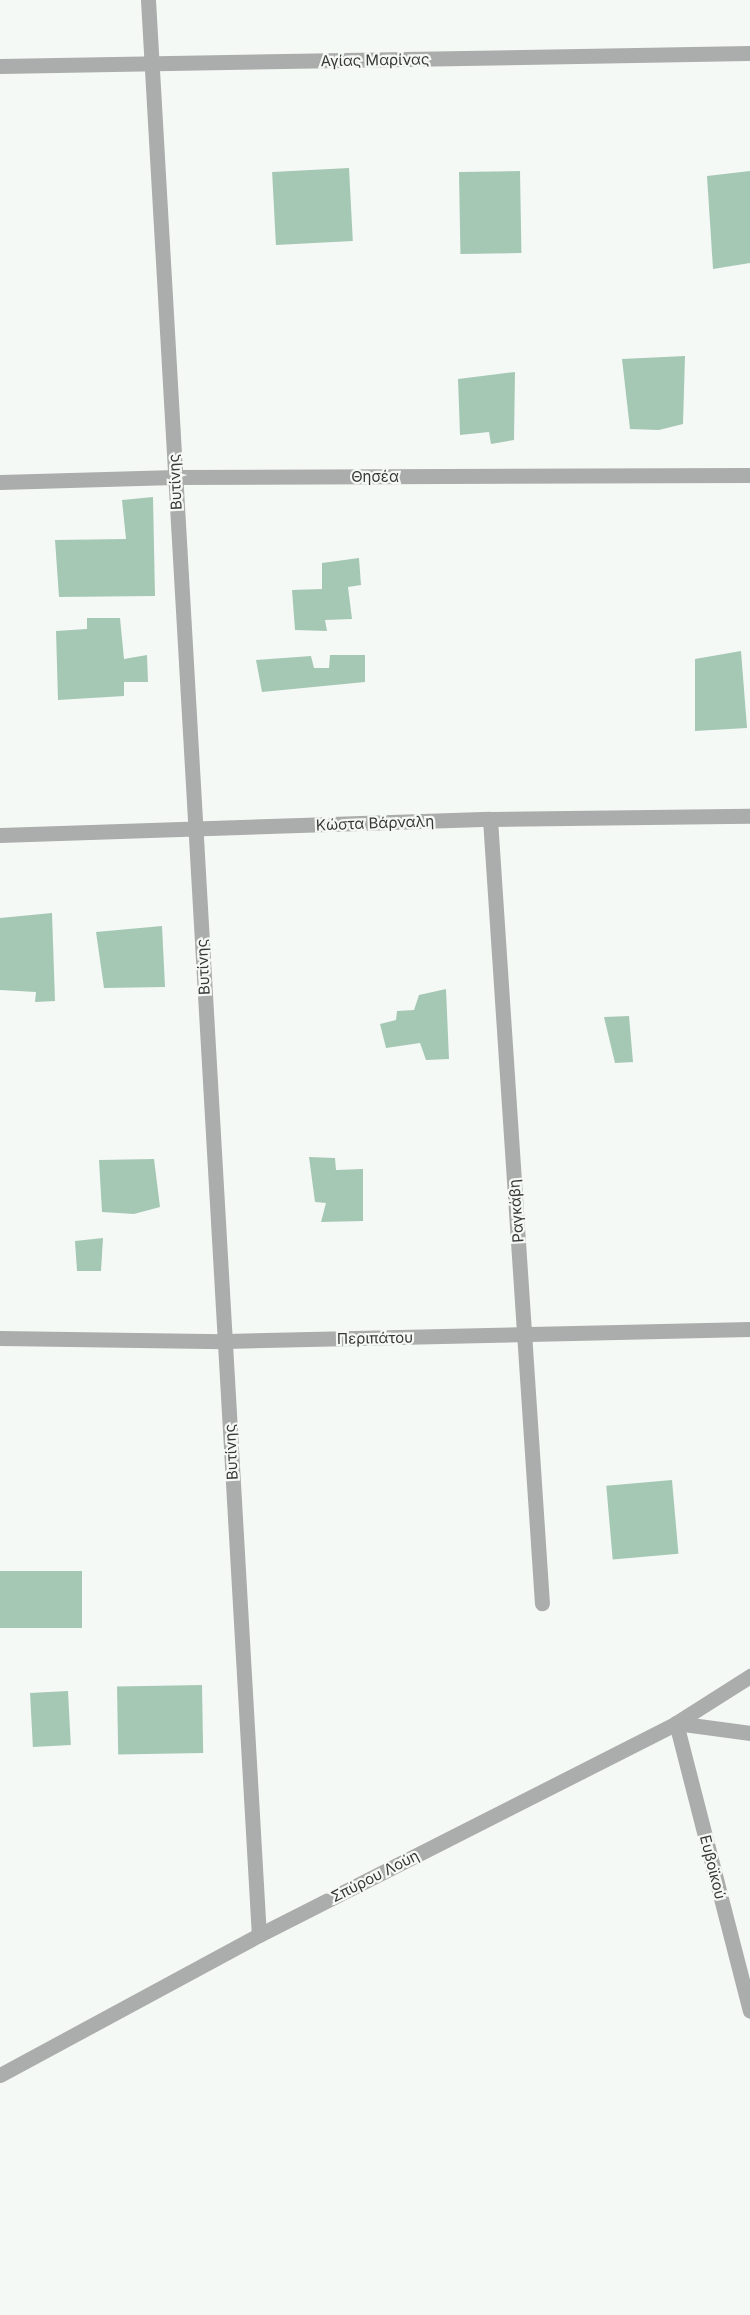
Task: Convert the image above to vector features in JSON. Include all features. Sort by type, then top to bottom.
[{"type":"street","name":"Βυτίνης","points":[[148,0],[258,1935]]},
{"type":"street","name":"Αγίας Μαρίνας","points":[[0,66],[750,53]]},
{"type":"street","name":"Θησέα","points":[[0,482],[175,477],[750,475]]},
{"type":"street","name":"Κώστα Βάρναλη","points":[[0,835],[195,831],[489,819],[750,816]]},
{"type":"street","name":"Ραγκάβη","points":[[489,819],[542,1603]]},
{"type":"street","name":"Περιπάτου","points":[[0,1338],[225,1341],[750,1329]]},
{"type":"street","name":"Σπύρου Λούη","points":[[0,2075],[258,1935],[676,1723],[750,1676]]},
{"type":"street","points":[[676,1723],[750,1733]]},
{"type":"street","name":"Ευβοϊκού","points":[[676,1723],[750,2011]]},
{"type":"building","points":[[349,168],[353,241],[276,245],[272,172]]},
{"type":"building","points":[[520,171],[521,253],[460,254],[459,172]]},
{"type":"building","points":[[750,171],[750,263],[713,269],[707,176]]},
{"type":"building","points":[[685,356],[683,424],[659,430],[630,429],[622,359]]},
{"type":"building","points":[[515,372],[514,440],[491,444],[489,432],[460,435],[458,379]]},
{"type":"building","points":[[153,497],[155,596],[59,597],[55,540],[126,539],[122,500]]},
{"type":"building","points":[[359,558],[361,585],[348,587],[352,619],[325,620],[327,631],[295,630],[292,590],[322,589],[322,563]]},
{"type":"building","points":[[87,618],[120,618],[124,659],[147,655],[148,682],[124,682],[124,696],[58,700],[56,631],[87,629]]},
{"type":"building","points":[[741,651],[747,728],[695,731],[695,659]]},
{"type":"building","points":[[330,655],[365,655],[365,682],[262,692],[256,660],[311,656],[314,668],[329,668]]},
{"type":"building","points":[[52,913],[55,1001],[35,1002],[36,992],[0,990],[0,918]]},
{"type":"building","points":[[162,926],[165,987],[104,988],[96,932]]},
{"type":"building","points":[[446,989],[449,1059],[426,1060],[420,1043],[386,1048],[380,1024],[396,1020],[397,1011],[414,1010],[419,995]]},
{"type":"building","points":[[629,1016],[633,1062],[615,1063],[604,1017]]},
{"type":"building","points":[[309,1157],[335,1158],[336,1170],[363,1169],[363,1221],[321,1222],[326,1203],[315,1202]]},
{"type":"building","points":[[154,1159],[160,1207],[134,1214],[102,1212],[99,1160]]},
{"type":"building","points":[[103,1238],[101,1271],[77,1271],[75,1241]]},
{"type":"building","points":[[672,1480],[678,1554],[613,1559],[606,1486]]},
{"type":"building","points":[[0,1571],[82,1571],[82,1628],[0,1628]]},
{"type":"building","points":[[202,1685],[203,1753],[118,1754],[117,1686]]},
{"type":"building","points":[[68,1691],[71,1745],[33,1747],[30,1693]]}]
